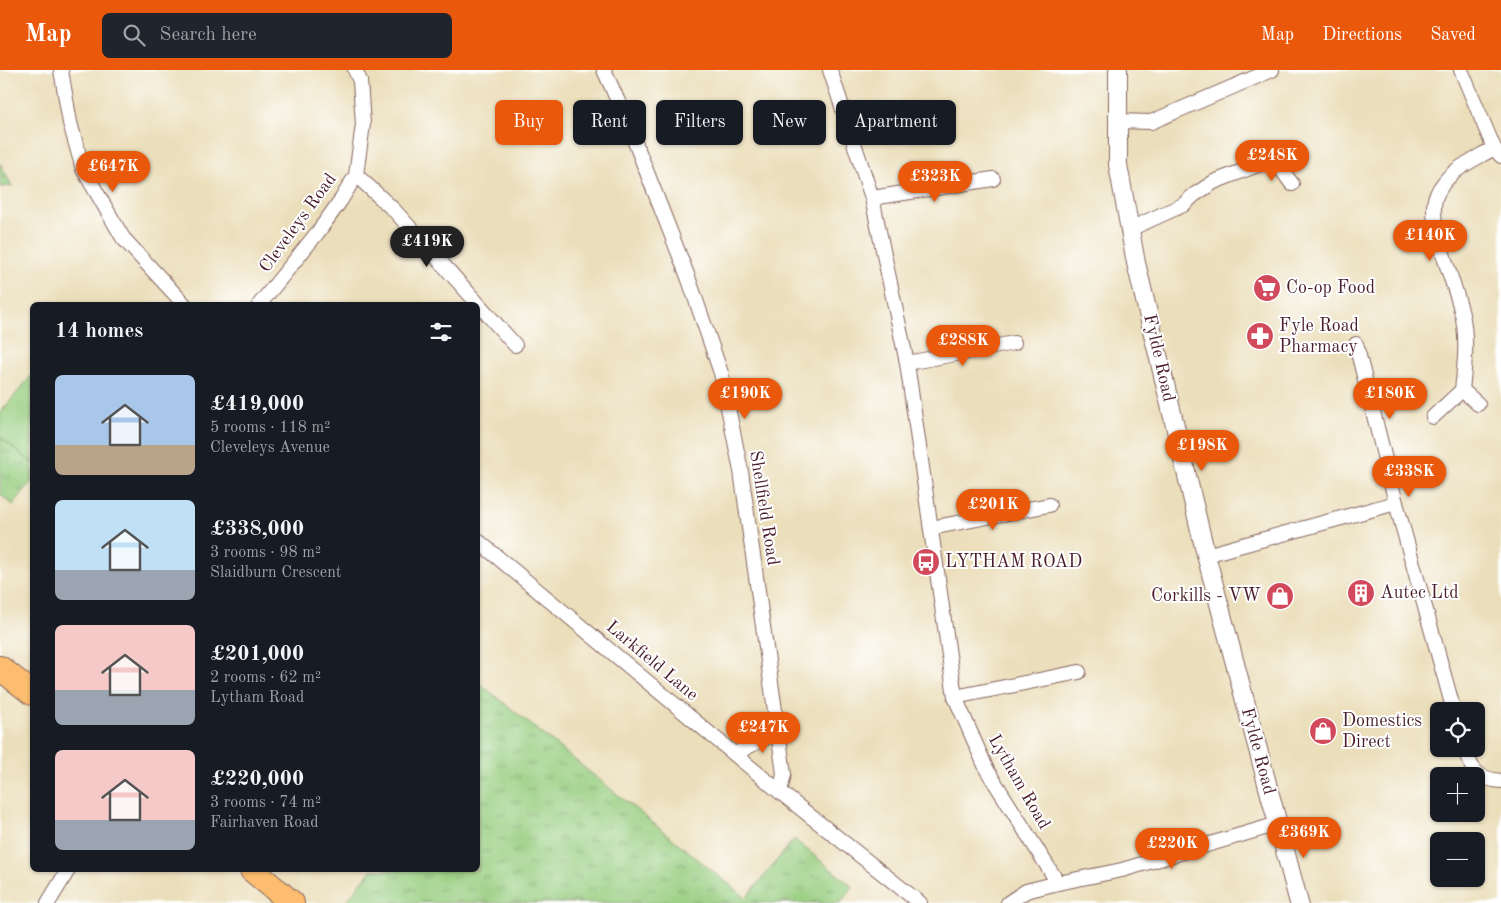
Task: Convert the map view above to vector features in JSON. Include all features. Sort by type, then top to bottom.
[{"type":"highway","points":[[0,668],[30,691]]},
{"type":"highway","points":[[254,872],[292,903]]},
{"type":"street","points":[[61,70],[70,123],[83,169],[123,238],[182,302]]},
{"type":"street","name":"Cleveleys Road","points":[[261,302],[318,232],[356,175],[363,124],[360,81],[355,70]]},
{"type":"street","name":"Shellfield Road","points":[[604,70],[626,119],[688,277],[720,373],[741,472],[778,730],[784,774],[780,792]]},
{"type":"street","name":"Lytham Road","points":[[830,70],[872,198],[907,363],[955,697],[987,770],[1058,883]]},
{"type":"street","name":"Fylde Road","points":[[1118,70],[1118,166],[1138,272],[1206,555],[1299,903]]},
{"type":"street","points":[[1118,121],[1151,122],[1272,70]]},
{"type":"street","points":[[1433,417],[1462,390],[1466,351],[1462,310],[1444,259],[1434,214],[1436,197],[1452,172],[1498,152],[1461,70]]},
{"type":"street","points":[[1130,229],[1183,205],[1214,182],[1276,158],[1279,166],[1292,184]]},
{"type":"street","points":[[356,175],[394,210],[476,302]]},
{"type":"street","points":[[872,198],[993,179]]},
{"type":"street","points":[[480,306],[515,345]]},
{"type":"street","points":[[907,363],[1014,343]]},
{"type":"street","points":[[1356,344],[1396,503],[1451,702]]},
{"type":"street","points":[[1462,390],[1478,404]]},
{"type":"street","points":[[1206,555],[1396,503]]},
{"type":"street","points":[[931,528],[1049,506]]},
{"type":"street","name":"Larkfield Lane","points":[[480,543],[780,792],[920,903]]},
{"type":"street","points":[[955,697],[1080,672]]},
{"type":"street","points":[[735,754],[778,730]]},
{"type":"street","points":[[1467,757],[1476,772],[1486,780],[1501,781]]},
{"type":"street","points":[[1008,903],[1026,891],[1122,870],[1278,824]]},
{"type":"street","points":[[48,903],[67,872]]},
{"type":"green space","points":[[0,163],[12,186],[0,187]]},
{"type":"green space","points":[[30,377],[30,461],[0,437],[0,413]]},
{"type":"green space","points":[[0,437],[30,461],[30,484],[13,505],[0,494]]},
{"type":"green space","points":[[480,684],[746,898],[794,839],[853,887],[840,903],[345,903],[369,872],[480,872]]},
{"type":"place","name":"Co-op Food","points":[[1267,288]]},
{"type":"place","name":"Fyle Road Pharmacy","points":[[1260,336]]},
{"type":"place","name":"LYTHAM ROAD","points":[[926,562]]},
{"type":"place","name":"Autec Ltd","points":[[1361,593]]},
{"type":"place","name":"Corkills - VW","points":[[1280,596]]},
{"type":"place","name":"Domestics Direct","points":[[1323,731]]}]
